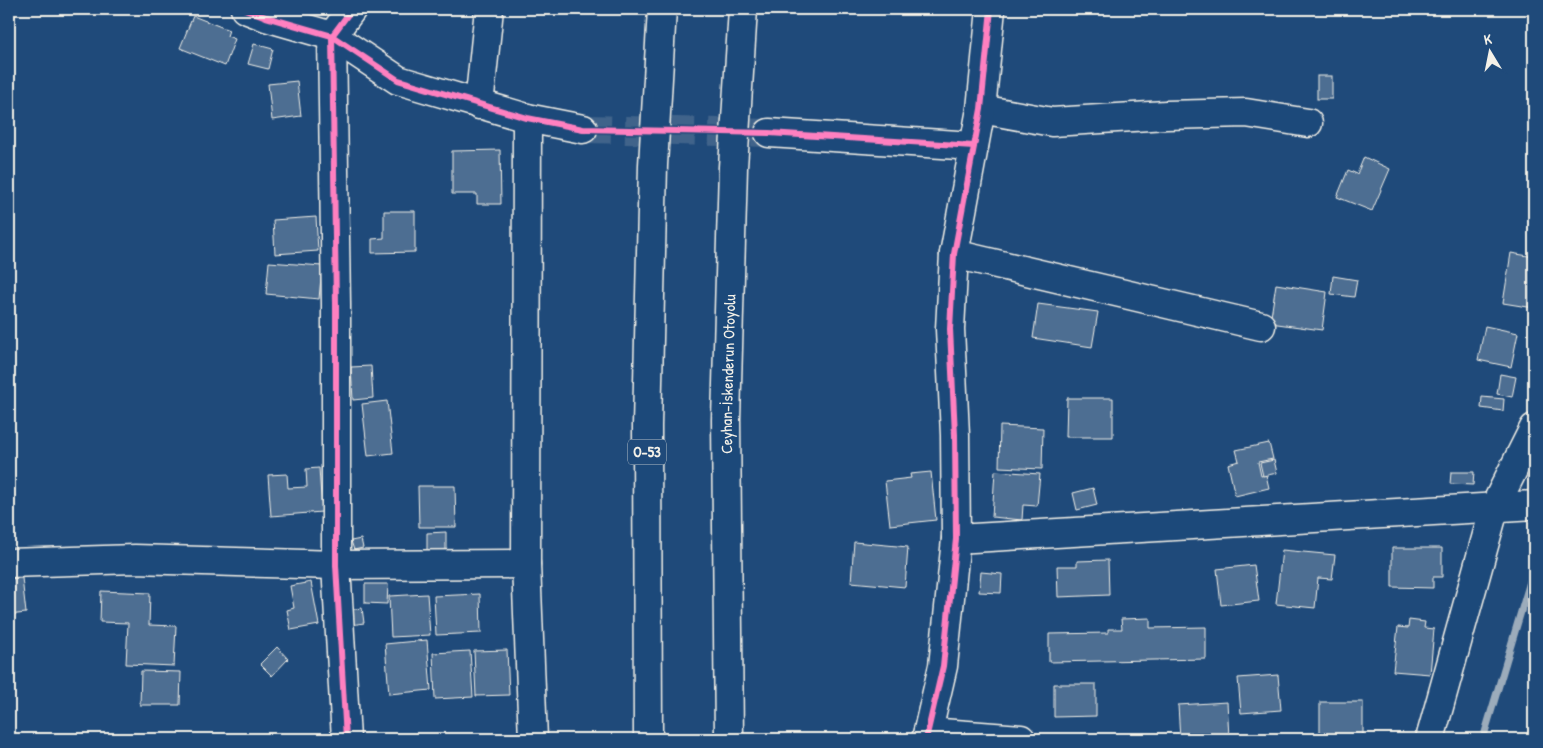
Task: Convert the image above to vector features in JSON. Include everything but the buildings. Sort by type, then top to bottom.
[{"type":"main road","points":[[245,9],[332,36],[398,80],[527,118],[583,128]]},
{"type":"main road","points":[[346,739],[336,565],[336,304],[332,36],[352,9]]},
{"type":"main road","points":[[479,105],[489,9]]},
{"type":"main road","name":"O-53","points":[[648,739],[647,426],[653,165],[662,9]]},
{"type":"main road","name":"Ceyhan-İskenderun Otoyolu","points":[[729,739],[726,420],[733,167],[743,9]]},
{"type":"main road","points":[[991,9],[981,109],[954,254],[950,329],[955,436],[956,538],[943,666],[927,736],[1021,739]]},
{"type":"main road","points":[[981,109],[1052,122],[1166,115],[1246,113],[1308,124]]},
{"type":"main road","points":[[527,118],[526,564],[533,739]]},
{"type":"main road","points":[[769,133],[974,146]]},
{"type":"main road","points":[[954,254],[1261,326]]},
{"type":"main road","points":[[1430,739],[1495,506],[1534,428]]},
{"type":"main road","points":[[956,538],[1533,505]]},
{"type":"main road","points":[[9,563],[135,559],[336,565],[526,564]]},
{"type":"waterway","points":[[1483,739],[1534,568]]},
{"type":"tunnel","points":[[583,129],[769,133]]},
{"type":"cycle path","points":[[245,9],[332,36],[398,80],[527,118],[583,129],[769,133],[974,146]]},
{"type":"cycle path","points":[[346,739],[336,565],[336,304],[332,36],[352,9]]},
{"type":"cycle path","points":[[926,739],[943,666],[956,539],[955,435],[950,329],[954,254],[981,109],[991,9]]}]
